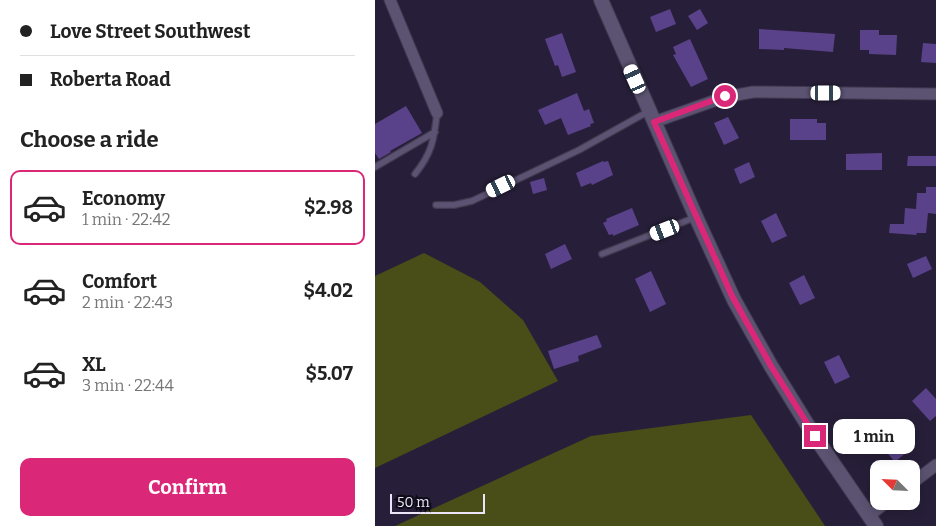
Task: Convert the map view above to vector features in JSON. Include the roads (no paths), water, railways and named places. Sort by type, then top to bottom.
[{"type":"street","points":[[390,0],[437,113]]},
{"type":"street","points":[[601,0],[732,296],[771,366],[872,521],[881,510]]},
{"type":"street","points":[[652,116],[725,96],[753,92],[936,94]]},
{"type":"street","points":[[920,477],[936,465]]},
{"type":"lane","points":[[415,174],[423,164],[433,144],[437,113]]},
{"type":"lane","points":[[436,205],[453,205],[471,201],[652,116]]},
{"type":"lane","points":[[375,167],[435,132]]},
{"type":"lane","points":[[602,254],[696,218]]}]
